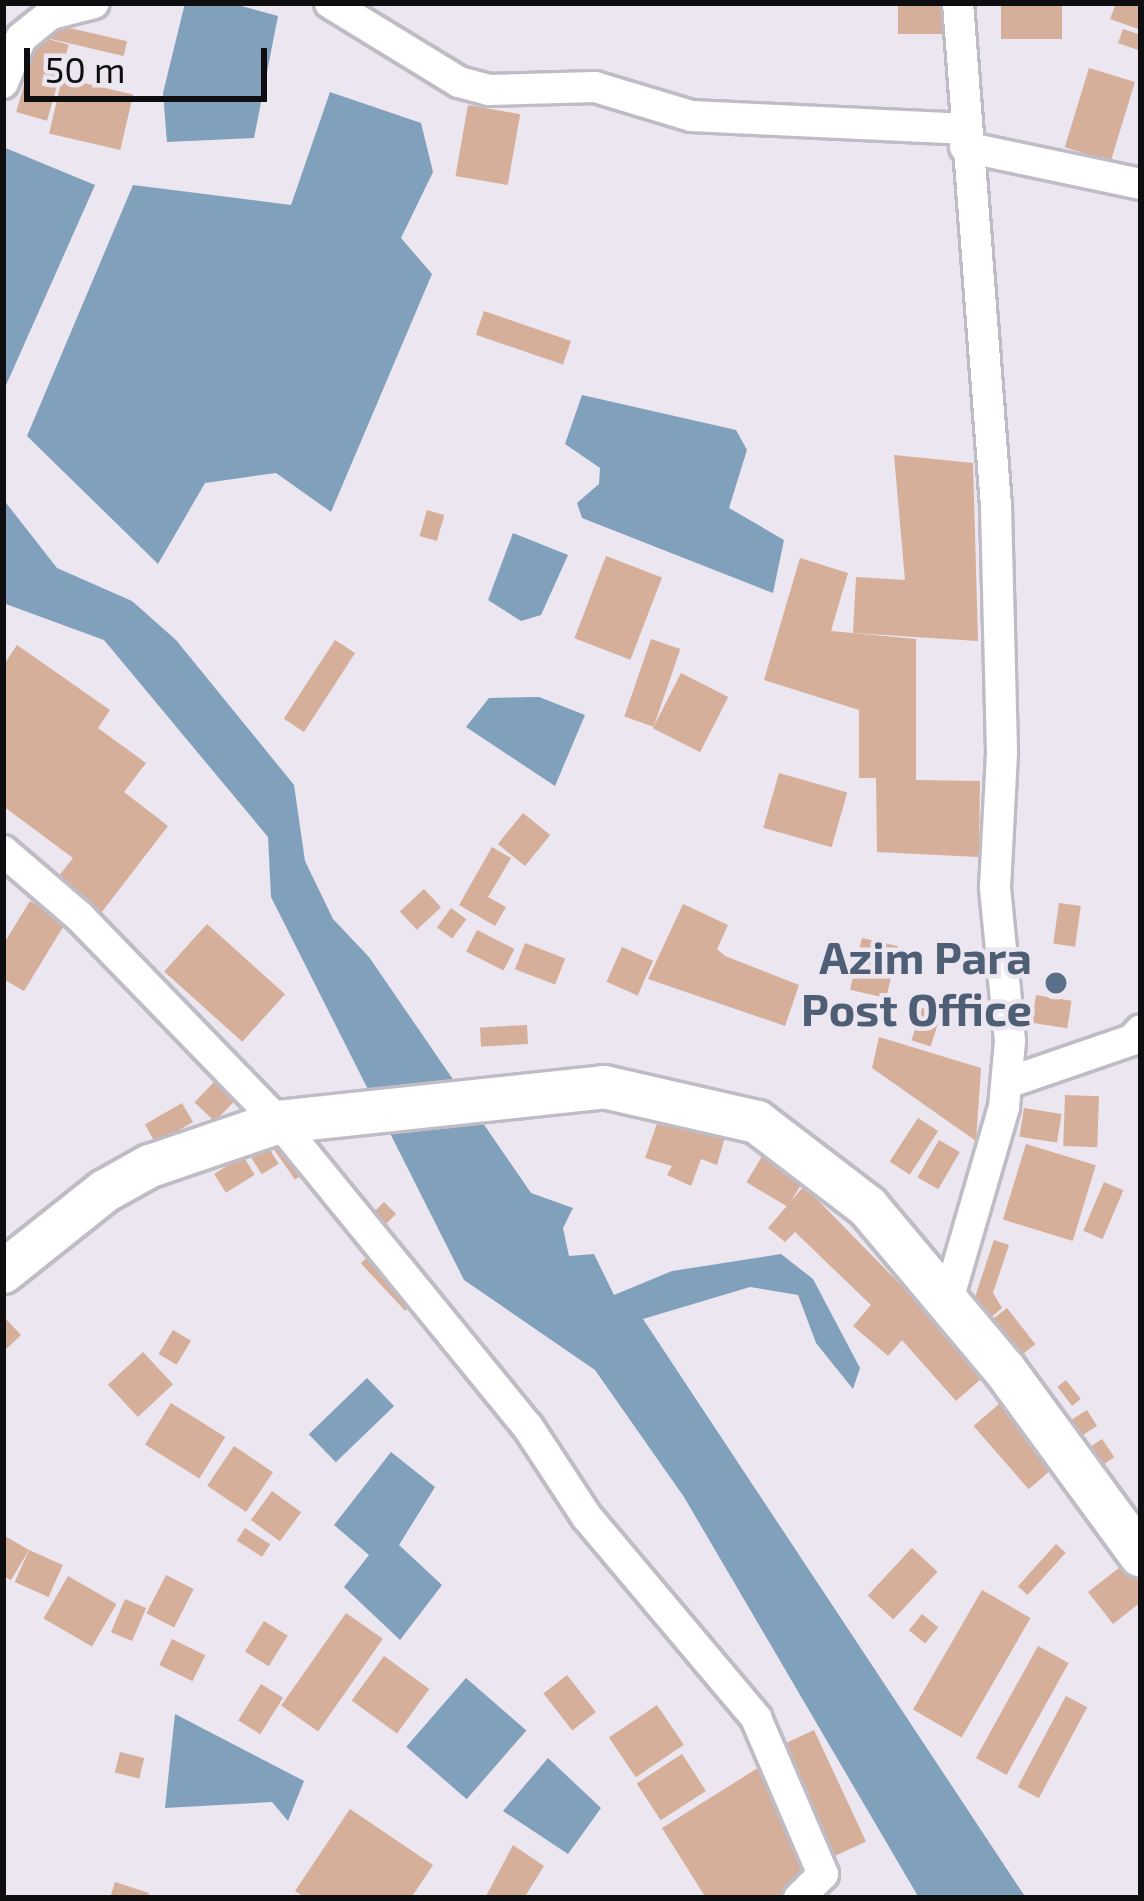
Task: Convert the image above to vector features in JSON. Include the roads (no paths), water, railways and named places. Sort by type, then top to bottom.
[{"type":"main road","points":[[3,1272],[150,1166],[279,1122],[604,1087],[757,1122],[868,1207],[948,1300],[1141,1556]]},
{"type":"street","points":[[3,82],[21,38],[51,14],[94,3]]},
{"type":"street","points":[[330,3],[459,82],[489,90],[596,87],[691,116],[964,138],[1141,184]]},
{"type":"street","points":[[948,1300],[1006,1083],[1010,1040],[995,887],[1002,752],[996,506],[986,320],[964,138],[958,3]]},
{"type":"street","points":[[3,851],[80,916],[279,1122],[528,1427],[587,1517],[756,1718],[823,1874],[799,1898]]},
{"type":"street","points":[[1006,1083],[1132,1040],[1141,1030]]},
{"type":"water","points":[[185,3],[230,3],[278,16],[254,138],[167,142],[163,93]]},
{"type":"water","points":[[330,92],[421,123],[433,172],[401,238],[432,274],[331,512],[276,473],[205,483],[158,564],[27,436],[133,185],[291,205]]},
{"type":"water","points":[[3,147],[95,185],[3,392]]},
{"type":"water","points":[[582,395],[736,430],[747,450],[729,508],[784,540],[773,593],[582,518],[577,503],[599,484],[600,468],[565,444]]},
{"type":"water","points":[[3,499],[57,568],[132,601],[176,640],[294,785],[305,861],[333,919],[369,957],[531,1193],[573,1208],[563,1228],[569,1256],[594,1254],[614,1295],[672,1271],[781,1254],[813,1279],[860,1368],[853,1389],[816,1343],[798,1295],[750,1287],[643,1319],[1026,1898],[919,1898],[684,1497],[595,1370],[464,1280],[271,897],[268,837],[104,640],[3,603]]},
{"type":"water","points":[[513,533],[568,555],[541,615],[521,621],[488,600]]},
{"type":"water","points":[[539,697],[585,715],[555,786],[466,727],[489,698]]},
{"type":"water","points":[[367,1378],[394,1406],[336,1462],[309,1434]]},
{"type":"water","points":[[391,1452],[435,1487],[399,1545],[442,1585],[400,1640],[344,1587],[369,1555],[334,1525]]},
{"type":"water","points":[[466,1678],[526,1730],[467,1799],[406,1747]]},
{"type":"water","points":[[175,1714],[304,1781],[288,1821],[272,1802],[165,1808]]},
{"type":"water","points":[[548,1758],[601,1808],[568,1854],[503,1811]]},
{"type":"place","name":"Azim Para Post Office","points":[[1056,983]]}]
